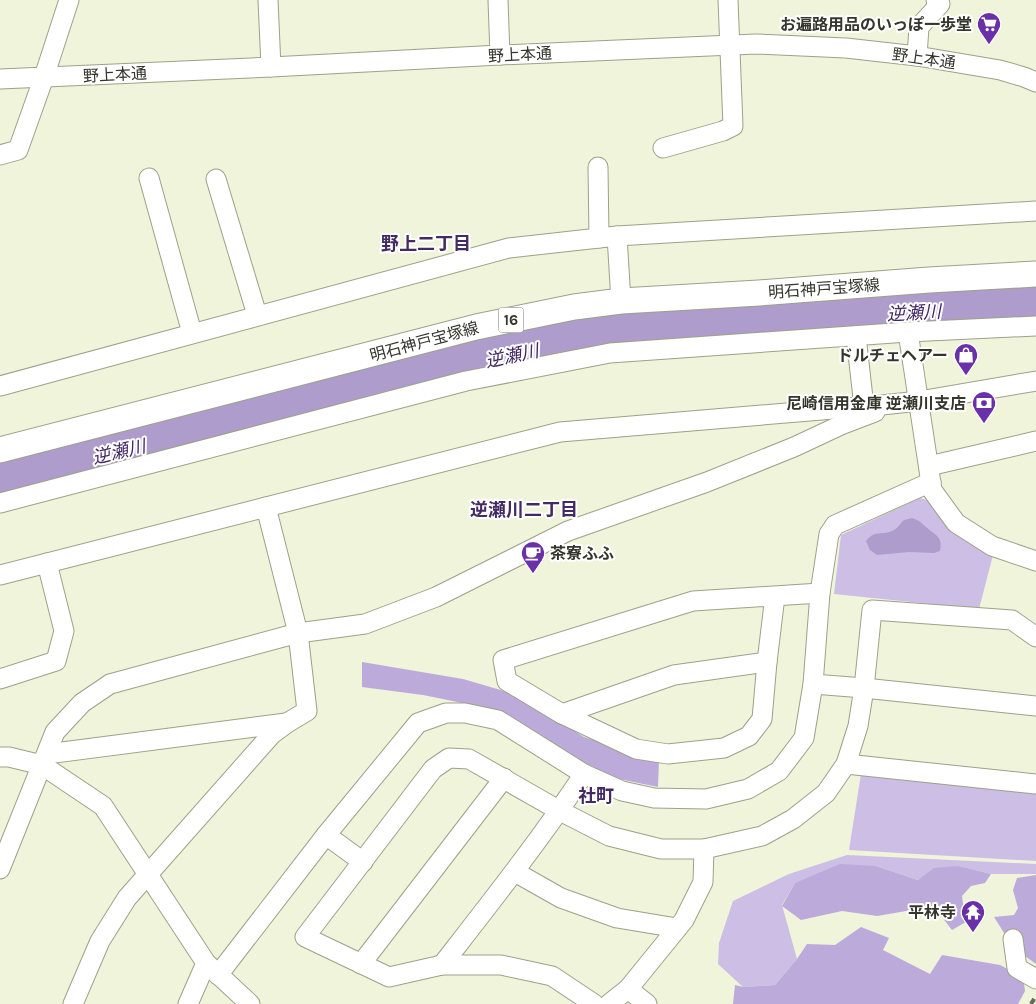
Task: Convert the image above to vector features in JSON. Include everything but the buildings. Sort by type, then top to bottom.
[{"type":"main road","name":"明石神戸宝塚線","points":[[0,450],[476,327],[574,307],[621,301],[1036,274]]},
{"type":"street","points":[[0,155],[18,150],[69,0]]},
{"type":"street","points":[[268,0],[271,67]]},
{"type":"street","points":[[498,0],[500,55]]},
{"type":"street","points":[[663,148],[723,131],[733,126],[728,0]]},
{"type":"street","points":[[917,56],[918,27],[940,4],[936,0]]},
{"type":"street","name":"野上本通","points":[[0,79],[775,44],[846,48],[917,56],[1000,70],[1036,82]]},
{"type":"street","points":[[598,166],[608,237],[621,301]]},
{"type":"street","points":[[149,178],[192,333]]},
{"type":"street","points":[[216,179],[257,315]]},
{"type":"street","points":[[0,386],[508,248],[608,237],[1036,211]]},
{"type":"street","points":[[0,503],[466,381],[610,352],[908,332],[1036,326]]},
{"type":"street","points":[[908,332],[932,490],[956,523],[992,546],[1036,561]]},
{"type":"street","points":[[0,869],[55,732],[82,703],[110,684],[298,633],[365,624],[436,597],[568,531],[707,482],[875,412],[856,336]]},
{"type":"street","points":[[0,575],[560,432],[873,406],[1036,381]]},
{"type":"street","points":[[188,1004],[212,969],[418,723],[446,714],[465,713],[498,720],[584,774],[622,791],[654,798],[706,799],[748,789],[780,771],[804,738],[813,684],[820,593],[829,534],[835,525],[930,474],[1036,441]]},
{"type":"street","points":[[73,1004],[100,941],[128,898],[272,734],[307,711],[298,633],[266,507]]},
{"type":"street","points":[[0,679],[56,662],[64,630],[47,563]]},
{"type":"street","points":[[775,596],[762,719],[749,736],[724,748],[668,754],[636,749],[562,714],[507,681],[503,660],[693,601],[820,593]]},
{"type":"street","points":[[594,1004],[552,976],[501,965],[442,965],[389,977],[305,938],[433,769],[449,758],[470,759],[560,811],[609,836],[661,849],[704,849],[762,836],[793,819],[826,793],[846,764],[858,726],[872,610],[1012,620],[1036,637]]},
{"type":"street","points":[[562,714],[674,675],[767,662]]},
{"type":"street","points":[[813,684],[1036,706]]},
{"type":"street","points":[[0,757],[44,760],[287,723]]},
{"type":"street","points":[[44,760],[103,806],[212,969],[250,1004]]},
{"type":"street","points":[[846,764],[1036,784]]},
{"type":"street","points":[[442,965],[515,872],[560,811],[584,774]]},
{"type":"street","points":[[361,964],[504,778]]},
{"type":"street","points":[[326,835],[362,862]]},
{"type":"street","points":[[609,1004],[628,989],[684,920],[703,882],[704,849]]},
{"type":"street","points":[[515,872],[561,898],[616,918],[677,928]]},
{"type":"street","points":[[1013,939],[1017,968],[1036,979]]},
{"type":"street","points":[[628,989],[647,1004]]},
{"type":"shaded area","points":[[920,498],[930,501],[993,555],[979,609],[834,594],[841,535]]},
{"type":"shaded area","points":[[362,662],[463,679],[511,693],[584,737],[659,760],[658,787],[614,778],[565,752],[498,712],[423,695],[362,687]]},
{"type":"shaded area","points":[[861,774],[1036,793],[1036,861],[849,850]]},
{"type":"shaded area","points":[[847,855],[1036,864],[1036,874],[991,874],[959,866],[918,880],[876,866],[795,883],[782,905],[797,959],[775,985],[743,987],[718,964],[719,943],[733,901],[789,874]]},
{"type":"shaded area","points":[[840,864],[876,866],[918,880],[934,868],[959,866],[991,874],[985,883],[971,886],[962,896],[964,911],[971,919],[952,930],[942,917],[926,918],[918,909],[877,916],[842,911],[801,920],[782,906],[795,883]]},
{"type":"shaded area","points":[[1036,875],[1036,964],[1025,956],[1022,946],[1011,944],[994,917],[1014,915],[1018,908],[1013,890],[1017,878]]},
{"type":"shaded area","points":[[861,927],[889,938],[883,950],[930,974],[942,955],[1000,965],[1023,977],[1025,991],[1018,1004],[733,1004],[735,985],[743,987],[775,985],[807,944],[835,945]]},
{"type":"water","name":"逆瀬川","points":[[1036,280],[1036,319],[637,346],[0,496],[0,458],[555,317]]},
{"type":"water","points":[[912,518],[920,522],[940,539],[940,551],[934,553],[909,552],[877,555],[870,550],[866,541],[870,537],[894,530],[904,520]]},
{"type":"railway","points":[[1031,1004],[1036,996]]},
{"type":"place","name":"お遍路用品のいっぽ一歩堂","points":[[989,45]]},
{"type":"place","name":"ドルチェヘアー","points":[[966,376]]},
{"type":"place","name":"尼崎信用金庫 逆瀬川支店","points":[[984,424]]},
{"type":"place","name":"茶寮ふふ","points":[[533,574]]},
{"type":"place","name":"平林寺","points":[[973,933]]},
{"type":"district","name":"野上二丁目","points":[[426,244]]},
{"type":"district","name":"逆瀬川二丁目","points":[[524,510]]},
{"type":"district","name":"社町","points":[[596,796]]}]
